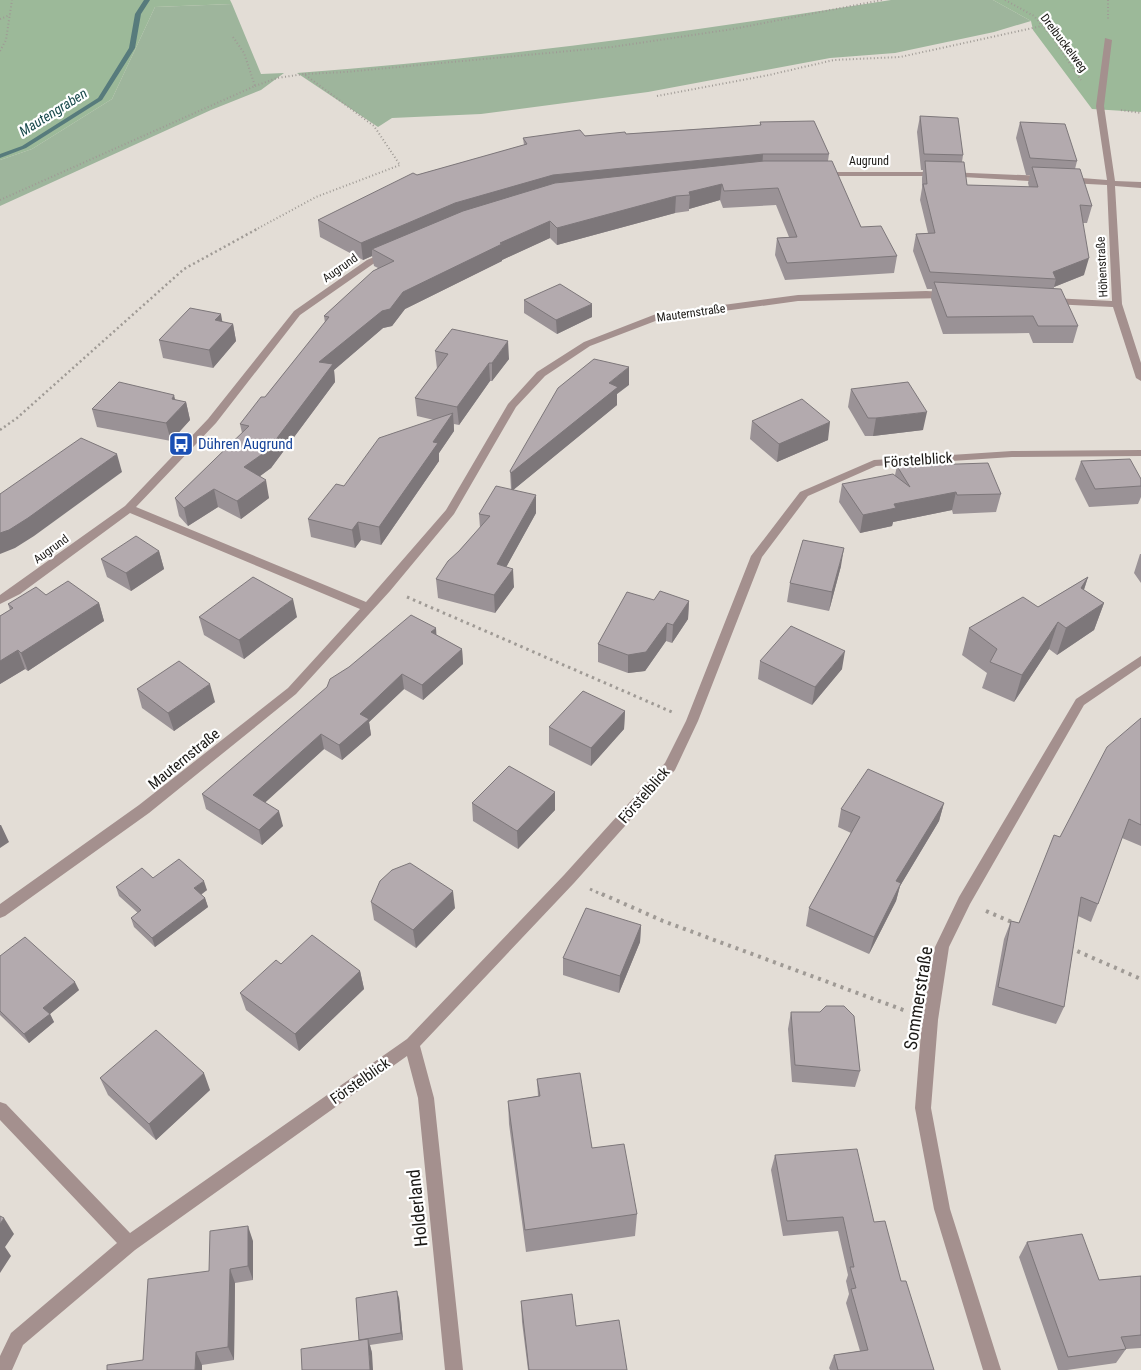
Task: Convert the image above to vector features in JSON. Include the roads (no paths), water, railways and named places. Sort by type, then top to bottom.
[{"type":"street","points":[[1108,40],[1100,106],[1111,182]]},
{"type":"street","name":"Augrund","points":[[810,174],[946,174],[1141,185]]},
{"type":"street","name":"Höhenstraße","points":[[1111,182],[1117,304],[1141,378]]},
{"type":"street","name":"Augrund","points":[[0,600],[16,591],[129,508],[212,421],[297,313],[370,262],[397,250]]},
{"type":"street","name":"Mauternstraße","points":[[0,912],[144,809],[292,691],[386,588],[450,512],[512,406],[541,374],[587,344],[656,317],[798,298],[926,294],[954,295]]},
{"type":"street","points":[[1040,300],[1117,304]]},
{"type":"street","name":"Förstelblick","points":[[3,1370],[18,1339],[129,1244],[412,1044],[569,880],[670,766],[692,721],[757,556],[804,494],[874,463],[1012,454],[1141,453]]},
{"type":"street","points":[[129,508],[367,607]]},
{"type":"street","name":"Sommerstraße","points":[[992,1370],[942,1209],[923,1108],[930,1020],[942,947],[964,901],[1080,702],[1141,660]]},
{"type":"street","name":"Holderland","points":[[412,1044],[426,1098],[454,1370]]},
{"type":"street","points":[[0,1109],[129,1244]]},
{"type":"waterway","name":"Mautengraben","points":[[0,156],[24,147],[100,99],[132,48],[138,14],[147,0]]},
{"type":"place","name":"Dühren Augrund","points":[[181,444]]}]
